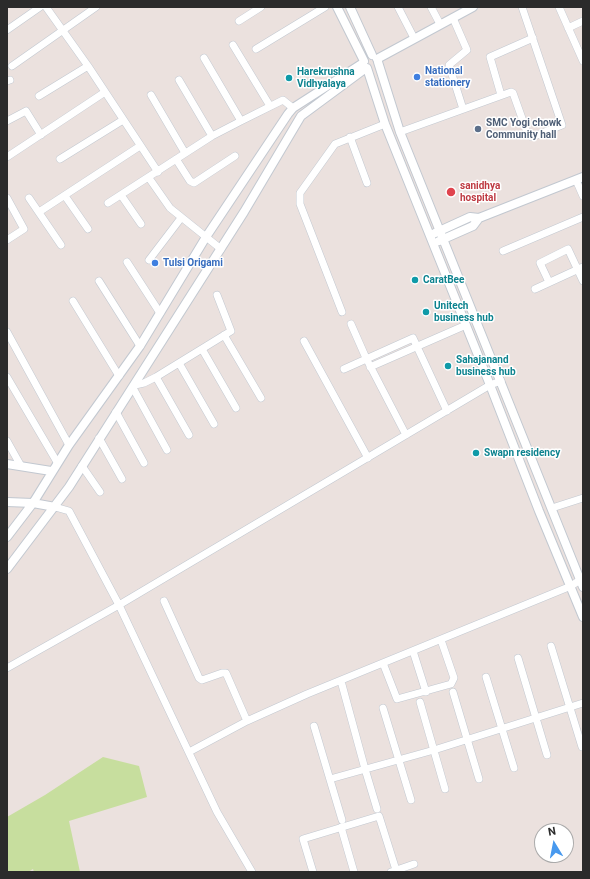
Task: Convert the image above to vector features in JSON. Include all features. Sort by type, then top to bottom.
[{"type":"street","points":[[7,30],[40,7]]},
{"type":"street","points":[[46,7],[88,66],[158,172]]},
{"type":"street","points":[[12,66],[96,7]]},
{"type":"street","points":[[239,21],[261,7]]},
{"type":"street","points":[[256,49],[325,7]]},
{"type":"street","points":[[336,7],[365,65],[385,124],[539,511],[583,617]]},
{"type":"street","points":[[189,752],[247,721],[571,586],[582,584],[400,132],[376,59],[350,7]]},
{"type":"street","points":[[398,7],[414,38]]},
{"type":"street","points":[[431,7],[440,24]]},
{"type":"street","points":[[400,132],[511,92],[514,93],[530,136],[563,125],[522,7]]},
{"type":"street","points":[[559,7],[583,61]]},
{"type":"street","points":[[7,569],[55,507],[116,412],[134,387],[221,249],[301,116],[365,65],[366,57],[376,59],[453,18],[468,8]]},
{"type":"street","points":[[453,18],[467,50],[449,65],[463,109]]},
{"type":"street","points":[[568,28],[583,21]]},
{"type":"street","points":[[501,95],[489,58],[533,38]]},
{"type":"street","points":[[233,44],[270,106]]},
{"type":"street","points":[[204,58],[241,121]]},
{"type":"street","points":[[7,537],[33,503],[69,445],[140,346],[206,237],[293,108],[365,65],[374,68],[376,59]]},
{"type":"street","points":[[39,96],[88,66]]},
{"type":"street","points":[[179,80],[212,136]]},
{"type":"street","points":[[7,157],[105,92]]},
{"type":"street","points":[[151,95],[185,153]]},
{"type":"street","points":[[108,203],[212,136],[270,106],[286,100],[293,108]]},
{"type":"street","points":[[7,121],[26,111],[40,135]]},
{"type":"street","points":[[60,159],[123,120]]},
{"type":"street","points":[[342,312],[300,204],[299,197],[333,146],[350,137],[385,124]]},
{"type":"street","points":[[350,137],[367,183]]},
{"type":"street","points":[[39,212],[140,146]]},
{"type":"street","points":[[176,159],[190,181],[194,182],[235,156]]},
{"type":"street","points":[[149,178],[167,205],[181,218],[221,249]]},
{"type":"street","points":[[432,239],[440,230],[470,217],[479,218],[580,178],[583,196]]},
{"type":"street","points":[[121,195],[141,224]]},
{"type":"street","points":[[65,196],[88,229]]},
{"type":"street","points":[[29,198],[61,245]]},
{"type":"street","points":[[7,199],[24,229],[7,240]]},
{"type":"street","points":[[502,251],[583,217]]},
{"type":"street","points":[[149,260],[181,218]]},
{"type":"street","points":[[432,239],[443,239],[473,226],[479,218]]},
{"type":"street","points":[[549,282],[540,262],[568,250],[570,250],[581,268],[583,281]]},
{"type":"street","points":[[127,262],[160,313]]},
{"type":"street","points":[[535,289],[581,268]]},
{"type":"street","points":[[99,281],[140,346]]},
{"type":"street","points":[[134,387],[148,382],[232,329],[217,295]]},
{"type":"street","points":[[73,301],[119,376]]},
{"type":"street","points":[[352,324],[370,367],[406,435]]},
{"type":"street","points":[[370,367],[466,325]]},
{"type":"street","points":[[7,332],[69,445]]},
{"type":"street","points":[[224,335],[261,398]]},
{"type":"street","points":[[344,369],[411,338],[418,346],[447,411]]},
{"type":"street","points":[[304,341],[368,458]]},
{"type":"street","points":[[202,349],[236,408]]},
{"type":"street","points":[[179,362],[214,424]]},
{"type":"street","points":[[7,377],[58,462]]},
{"type":"street","points":[[156,377],[189,435]]},
{"type":"street","points":[[7,668],[119,605],[490,385],[501,381]]},
{"type":"street","points":[[134,387],[167,450]]},
{"type":"street","points":[[116,412],[144,463]]},
{"type":"street","points":[[99,438],[122,479]]},
{"type":"street","points":[[7,441],[21,466]]},
{"type":"street","points":[[7,464],[51,472]]},
{"type":"street","points":[[82,466],[100,492]]},
{"type":"street","points":[[552,508],[583,498]]},
{"type":"street","points":[[7,502],[33,503],[69,511],[119,605],[216,812],[252,872]]},
{"type":"street","points":[[164,602],[199,678],[202,680],[222,672],[226,673],[247,721]]},
{"type":"street","points":[[384,663],[395,698],[399,699],[451,684],[454,680],[441,640]]},
{"type":"street","points":[[551,646],[582,747]]},
{"type":"street","points":[[413,651],[426,692]]},
{"type":"street","points":[[518,658],[547,755]]},
{"type":"street","points":[[486,677],[514,768]]},
{"type":"street","points":[[341,681],[377,809]]},
{"type":"street","points":[[453,692],[479,779]]},
{"type":"street","points":[[420,702],[445,789]]},
{"type":"street","points":[[330,779],[434,750],[583,703]]},
{"type":"street","points":[[383,708],[411,800]]},
{"type":"street","points":[[314,726],[330,779],[354,872]]},
{"type":"street","points":[[313,872],[303,839],[342,823],[379,816],[393,871],[414,864]]},
{"type":"green space","points":[[103,757],[139,766],[147,797],[69,821],[80,872],[34,872],[33,869],[28,872],[7,872],[7,817],[45,795]]},
{"type":"place","name":"National stationery","points":[[417,77]]},
{"type":"place","name":"Harekrushna Vidhyalaya","points":[[289,78]]},
{"type":"place","name":"SMC Yogi chowk Community hall","points":[[478,129]]},
{"type":"place","name":"sanidhya hospital","points":[[451,192]]},
{"type":"place","name":"Tulsi Origami","points":[[155,263]]},
{"type":"place","name":"CaratBee","points":[[415,280]]},
{"type":"place","name":"Unitech business hub","points":[[426,312]]},
{"type":"place","name":"Sahajanand business hub","points":[[448,366]]},
{"type":"place","name":"Swapn residency","points":[[476,453]]}]
